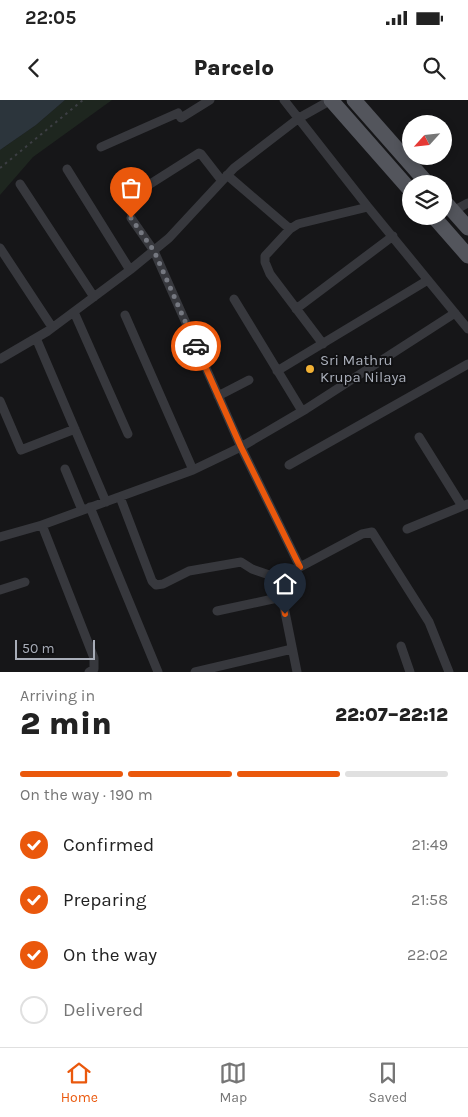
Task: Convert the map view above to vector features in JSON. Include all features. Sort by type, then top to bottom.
[{"type":"main road","points":[[331,100],[402,181]]},
{"type":"main road","points":[[354,100],[420,175]]},
{"type":"main road","points":[[452,210],[468,228]]},
{"type":"main road","points":[[441,225],[468,256]]},
{"type":"street","points":[[101,148],[178,113],[181,118],[210,100]]},
{"type":"street","points":[[284,100],[468,329]]},
{"type":"street","points":[[0,359],[36,338],[74,312],[130,270],[169,238],[224,178],[299,118],[331,100]]},
{"type":"street","points":[[147,186],[199,153],[224,178],[290,228]]},
{"type":"street","points":[[67,169],[130,270]]},
{"type":"street","points":[[20,184],[94,297]]},
{"type":"street","points":[[452,205],[468,203]]},
{"type":"street","points":[[323,344],[270,274],[265,262],[268,253],[290,228],[309,220],[368,206]]},
{"type":"street","points":[[131,218],[154,251],[241,447],[300,567]]},
{"type":"street","points":[[296,309],[393,236]]},
{"type":"street","points":[[0,248],[52,327]]},
{"type":"street","points":[[277,371],[428,280]]},
{"type":"street","points":[[234,299],[302,411]]},
{"type":"street","points":[[74,312],[128,434]]},
{"type":"street","points":[[0,537],[42,525],[193,470],[241,447],[302,411],[455,313]]},
{"type":"street","points":[[125,315],[193,470]]},
{"type":"street","points":[[36,338],[106,502]]},
{"type":"street","points":[[289,466],[468,364]]},
{"type":"street","points":[[218,396],[250,380]]},
{"type":"street","points":[[0,401],[21,450],[75,429]]},
{"type":"street","points":[[408,529],[465,505],[419,437]]},
{"type":"street","points":[[65,469],[86,509],[158,672]]},
{"type":"street","points":[[120,497],[152,580],[156,585],[163,584],[189,571],[241,562],[252,569],[278,578],[362,534],[372,532],[429,622],[449,672]]},
{"type":"street","points":[[42,525],[94,658],[94,669],[89,672]]},
{"type":"street","points":[[278,578],[297,672]]},
{"type":"street","points":[[0,590],[25,582]]},
{"type":"street","points":[[217,611],[282,597]]},
{"type":"street","points":[[401,646],[410,672]]},
{"type":"street","points":[[195,672],[292,649]]},
{"type":"path","points":[[0,168],[83,100]]},
{"type":"shaded area","points":[[0,100],[65,100],[36,125],[0,150]]},
{"type":"shaded area","points":[[65,100],[112,100],[33,157],[0,195],[0,150],[36,125]]},
{"type":"way so far","points":[[131,218],[154,251],[196,346]]},
{"type":"place","name":"Sri Mathru Krupa Nilaya","points":[[310,369]]},
{"type":"route","points":[[196,346],[241,447],[300,567],[278,578],[285,614]]}]
